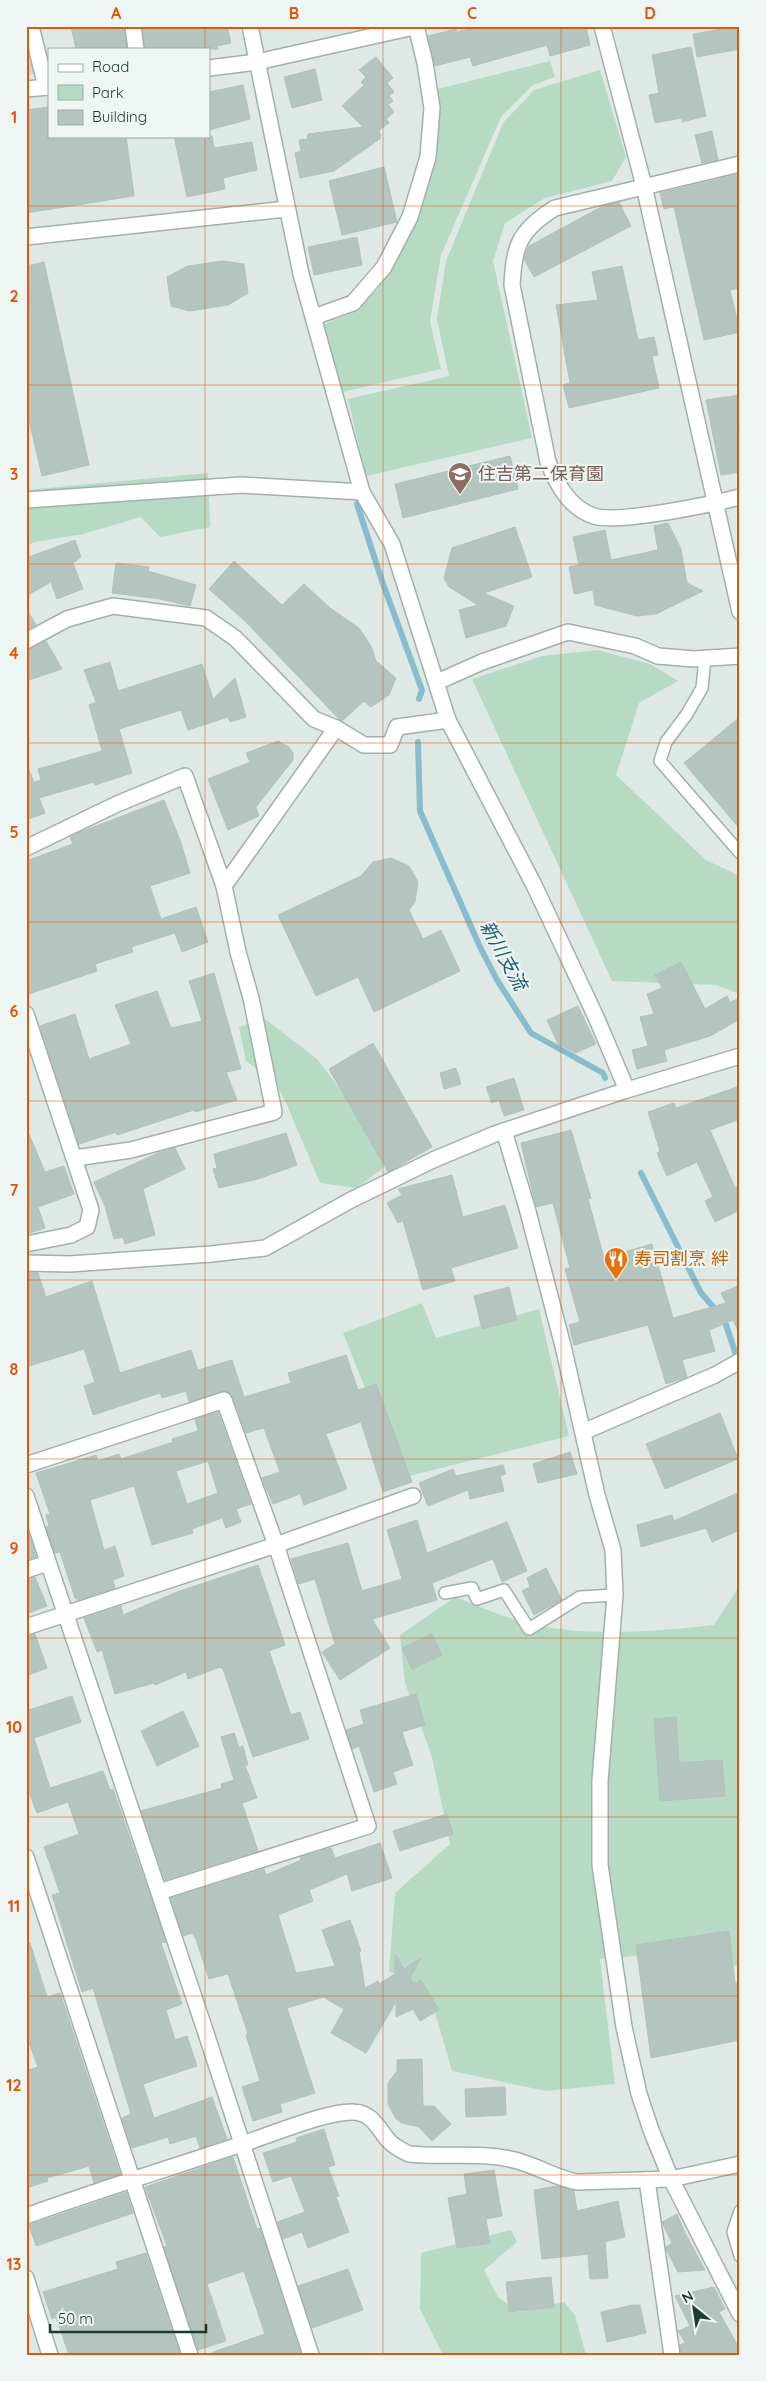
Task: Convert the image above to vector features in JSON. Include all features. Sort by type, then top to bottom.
[{"type":"street","points":[[26,89],[47,87],[31,26]]},
{"type":"street","points":[[133,26],[136,48]]},
{"type":"street","points":[[250,26],[286,209],[362,492],[392,544],[448,720],[534,885],[596,1017],[627,1090]]},
{"type":"street","points":[[210,68],[257,62],[417,26],[432,108],[428,156],[410,217],[384,267],[353,302],[314,317]]},
{"type":"street","points":[[602,26],[644,186],[740,612]]},
{"type":"street","points":[[740,164],[555,208],[533,222],[520,240],[514,261],[512,284],[548,462],[559,488],[576,506],[595,516],[627,517],[740,498]]},
{"type":"street","points":[[26,237],[286,209]]},
{"type":"street","points":[[26,500],[241,485],[362,492]]},
{"type":"street","points":[[26,641],[67,619],[113,606],[206,618],[235,638],[314,719],[336,728],[364,746],[390,745],[397,727],[448,720]]},
{"type":"street","points":[[437,682],[482,662],[568,632],[635,646],[658,656],[705,658],[740,656]]},
{"type":"street","points":[[224,886],[336,728]]},
{"type":"street","points":[[26,848],[117,804],[185,776],[224,886],[274,1112],[132,1150],[75,1158]]},
{"type":"street","points":[[26,1014],[91,1210],[88,1227],[71,1235],[26,1244]]},
{"type":"street","points":[[26,1263],[70,1264],[211,1254],[265,1248],[351,1200],[433,1160],[504,1131],[627,1090],[740,1056]]},
{"type":"street","points":[[504,1131],[528,1208],[597,1495],[613,1550],[615,1595],[601,1744],[600,1865],[624,2027],[635,2075],[651,2130],[671,2179],[740,2314]]},
{"type":"street","points":[[583,1432],[664,1398],[735,1363]]},
{"type":"street","points":[[26,1465],[224,1400],[276,1545],[368,1826],[159,1892]]},
{"type":"street","points":[[26,1496],[29,1513],[48,1563],[159,1892],[311,2355]]},
{"type":"street","points":[[26,1627],[276,1545],[413,1496]]},
{"type":"street","points":[[26,1570],[48,1563]]},
{"type":"street","points":[[26,1856],[190,2355]]},
{"type":"street","points":[[26,2216],[131,2178],[328,2117],[355,2112],[371,2118],[388,2140],[398,2149],[409,2154],[511,2160],[562,2179],[577,2182],[671,2179],[740,2164]]},
{"type":"street","points":[[647,2180],[672,2355]]},
{"type":"street","points":[[26,2278],[50,2355]]},
{"type":"lane","points":[[705,658],[702,688],[687,714],[666,742],[660,761],[740,853]]},
{"type":"lane","points":[[445,1593],[472,1588],[477,1599],[504,1590],[530,1629],[580,1597],[615,1595]]},
{"type":"lane","points":[[740,2211],[732,2232],[740,2256]]},
{"type":"shaded area","points":[[26,26],[39,74],[26,75]]},
{"type":"green space","points":[[550,61],[555,77],[533,85],[501,117],[441,255],[430,321],[441,369],[342,392],[324,324],[353,313],[378,289],[420,212],[437,132],[438,89]]},
{"type":"green space","points":[[600,70],[626,157],[612,181],[545,198],[505,223],[493,261],[532,438],[366,476],[348,399],[449,376],[437,319],[446,261],[503,123],[534,90]]},
{"type":"green space","points":[[208,473],[210,527],[160,537],[141,517],[83,534],[35,542],[26,546],[26,490]]},
{"type":"green space","points":[[597,650],[650,664],[678,681],[639,703],[616,775],[706,860],[740,876],[740,994],[716,985],[612,981],[472,679],[542,656]]},
{"type":"green space","points":[[264,1018],[317,1059],[369,1127],[384,1167],[357,1188],[320,1183],[276,1083],[246,1061],[239,1027]]},
{"type":"green space","points":[[422,1303],[436,1338],[539,1309],[569,1436],[401,1478],[343,1333]]},
{"type":"green space","points":[[740,1585],[740,1965],[713,1970],[709,1949],[600,1959],[615,2084],[546,2091],[452,2071],[431,1998],[389,1971],[395,1893],[450,1844],[432,1757],[405,1683],[400,1635],[455,1597],[512,1619],[566,1630],[616,1632],[667,1630],[714,1625]]},
{"type":"green space","points":[[511,2230],[517,2242],[484,2270],[498,2297],[518,2312],[564,2302],[575,2315],[586,2355],[443,2355],[420,2309],[421,2253]]},
{"type":"building","points":[[71,26],[124,26],[127,48],[76,48]]},
{"type":"building","points":[[142,26],[227,26],[231,43],[217,46],[218,49],[145,48]]},
{"type":"building","points":[[481,26],[586,26],[590,45],[550,56],[547,45],[473,66],[470,57],[435,66],[428,36],[456,29],[457,32]]},
{"type":"building","points":[[740,26],[740,49],[697,57],[693,34]]},
{"type":"building","points":[[691,47],[706,116],[682,122],[682,118],[655,123],[649,95],[659,93],[652,55]]},
{"type":"building","points":[[376,57],[393,78],[387,83],[394,92],[389,96],[393,101],[388,104],[394,112],[386,119],[389,123],[379,130],[381,138],[334,171],[300,178],[295,153],[301,151],[299,140],[307,139],[308,134],[363,127],[342,106],[364,85],[361,82],[366,77],[359,70]]},
{"type":"building","points":[[315,69],[322,100],[292,108],[284,77]]},
{"type":"building","points":[[243,85],[250,119],[210,130],[210,92]]},
{"type":"building","points":[[48,107],[48,138],[126,138],[134,196],[26,213],[26,110]]},
{"type":"building","points":[[712,131],[718,160],[702,163],[695,135]]},
{"type":"building","points":[[212,136],[214,148],[252,142],[257,170],[223,178],[225,189],[187,197],[174,138],[210,138]]},
{"type":"building","points":[[384,167],[397,222],[342,235],[329,181]]},
{"type":"building","points":[[740,174],[740,288],[730,290],[740,332],[704,340],[674,207],[664,209],[660,193]]},
{"type":"building","points":[[619,202],[631,226],[534,277],[524,259],[529,246],[603,206]]},
{"type":"building","points":[[357,237],[362,265],[314,275],[308,247]]},
{"type":"building","points":[[223,261],[244,264],[248,293],[228,305],[190,311],[171,306],[167,277],[188,266]]},
{"type":"building","points":[[44,262],[89,465],[42,476],[26,407],[26,266]]},
{"type":"building","points":[[622,266],[638,340],[654,337],[658,355],[652,356],[659,388],[569,408],[563,385],[570,383],[556,305],[598,300],[592,272]]},
{"type":"building","points":[[740,395],[740,427],[736,428],[740,453],[740,472],[721,475],[706,400]]},
{"type":"building","points":[[510,456],[518,489],[403,518],[395,484]]},
{"type":"building","points":[[668,523],[681,549],[687,583],[703,591],[656,614],[637,616],[595,605],[593,590],[574,594],[569,567],[579,565],[573,537],[605,530],[611,560],[658,550],[654,526]]},
{"type":"building","points":[[515,527],[532,577],[484,593],[514,606],[506,626],[466,638],[459,610],[478,605],[449,587],[444,578],[452,548]]},
{"type":"building","points":[[75,540],[81,557],[73,563],[83,589],[57,599],[51,582],[26,596],[26,558]]},
{"type":"building","points":[[234,561],[282,605],[304,584],[330,608],[359,628],[371,646],[376,661],[396,678],[389,695],[371,707],[364,701],[342,721],[339,719],[245,621],[209,589]]},
{"type":"building","points":[[116,563],[149,567],[148,571],[196,585],[190,606],[160,599],[112,593]]},
{"type":"building","points":[[26,608],[36,625],[26,630]]},
{"type":"building","points":[[46,641],[62,669],[26,681],[26,650]]},
{"type":"building","points":[[110,662],[118,691],[202,664],[213,699],[235,678],[246,717],[230,722],[228,717],[188,730],[181,710],[119,729],[132,773],[95,785],[94,782],[39,798],[45,813],[26,820],[26,768],[28,768],[34,782],[41,780],[38,769],[102,751],[89,705],[96,702],[84,670]]},
{"type":"building","points":[[740,717],[740,829],[684,763]]},
{"type":"building","points":[[278,741],[289,747],[293,753],[293,760],[256,807],[259,816],[228,830],[208,779],[250,762],[246,753]]},
{"type":"building","points":[[164,800],[181,843],[190,873],[150,886],[161,919],[196,907],[208,942],[182,952],[175,933],[131,947],[133,952],[95,964],[97,971],[26,995],[26,861],[73,844],[70,837],[78,833]]},
{"type":"building","points":[[391,858],[409,866],[418,882],[415,902],[409,910],[423,939],[441,930],[460,971],[374,1012],[358,977],[316,996],[278,915],[361,876],[373,862]]},
{"type":"building","points":[[681,962],[705,1009],[727,996],[730,1002],[740,998],[740,1019],[710,1036],[664,1050],[667,1061],[637,1069],[632,1050],[648,1046],[640,1017],[654,1014],[647,994],[662,988],[655,975]]},
{"type":"building","points":[[214,973],[241,1069],[226,1072],[237,1100],[195,1112],[194,1110],[117,1135],[116,1132],[79,1144],[40,1026],[75,1014],[89,1059],[131,1044],[115,1005],[157,991],[171,1028],[202,1021],[189,981]]},
{"type":"building","points":[[578,1006],[596,1044],[576,1053],[558,1044],[547,1020]]},
{"type":"building","points":[[373,1043],[432,1147],[388,1172],[329,1069]]},
{"type":"building","points":[[456,1068],[461,1084],[444,1089],[440,1073]]},
{"type":"building","points":[[514,1078],[524,1110],[504,1116],[499,1100],[492,1103],[486,1087]]},
{"type":"building","points":[[740,1086],[740,1119],[710,1130],[735,1188],[740,1185],[740,1210],[715,1222],[705,1201],[713,1197],[697,1162],[667,1176],[657,1153],[660,1151],[648,1112],[674,1103],[676,1108]]},
{"type":"building","points":[[26,1127],[45,1172],[64,1166],[74,1194],[38,1207],[45,1228],[26,1234]]},
{"type":"building","points":[[571,1130],[591,1198],[588,1199],[604,1258],[652,1244],[673,1318],[726,1303],[721,1293],[740,1285],[740,1335],[733,1320],[709,1330],[715,1351],[682,1360],[687,1377],[666,1384],[648,1325],[574,1345],[569,1325],[580,1322],[565,1269],[570,1268],[553,1203],[536,1207],[521,1143]]},
{"type":"building","points":[[286,1133],[297,1165],[258,1179],[219,1188],[213,1169],[217,1168],[214,1154]]},
{"type":"building","points":[[175,1148],[185,1169],[143,1189],[155,1235],[125,1244],[123,1237],[114,1239],[105,1206],[94,1182],[158,1153]]},
{"type":"building","points":[[452,1175],[463,1217],[505,1205],[518,1248],[451,1268],[455,1281],[423,1290],[403,1221],[398,1223],[387,1203],[402,1195],[398,1189]]},
{"type":"building","points":[[26,1272],[38,1273],[46,1297],[92,1281],[120,1373],[191,1350],[198,1370],[232,1360],[244,1397],[291,1383],[288,1373],[346,1355],[358,1390],[376,1384],[412,1482],[383,1492],[361,1422],[326,1434],[347,1489],[304,1505],[300,1494],[273,1504],[262,1478],[280,1472],[264,1428],[246,1433],[233,1397],[226,1391],[189,1402],[186,1391],[162,1398],[160,1393],[93,1415],[84,1386],[95,1382],[84,1349],[26,1367]]},
{"type":"building","points":[[509,1287],[517,1320],[482,1329],[474,1296]]},
{"type":"building","points":[[218,1412],[251,1504],[236,1509],[241,1522],[226,1528],[222,1518],[192,1529],[193,1533],[152,1545],[134,1486],[90,1500],[104,1550],[115,1546],[124,1576],[113,1580],[115,1588],[78,1600],[75,1598],[60,1552],[55,1553],[46,1527],[49,1526],[46,1515],[50,1514],[36,1473],[96,1455],[98,1461],[119,1454],[121,1459],[173,1442],[172,1439],[198,1431],[195,1419]],"holes":[[[208,1461],[218,1493],[187,1504],[176,1471]]]},
{"type":"building","points":[[720,1413],[738,1459],[665,1489],[646,1444]]},
{"type":"building","points":[[570,1452],[577,1474],[538,1483],[533,1464]]},
{"type":"building","points":[[503,1465],[506,1474],[500,1476],[504,1491],[470,1499],[468,1490],[428,1506],[419,1483],[453,1469],[456,1476]]},
{"type":"building","points":[[740,1492],[740,1530],[712,1542],[706,1528],[641,1547],[637,1525],[672,1515],[674,1521]]},
{"type":"building","points":[[417,1520],[427,1553],[507,1522],[527,1571],[502,1582],[493,1559],[432,1583],[437,1600],[372,1619],[390,1648],[340,1680],[322,1652],[335,1644],[315,1579],[299,1584],[291,1559],[348,1543],[362,1591],[402,1579],[387,1530]]},
{"type":"building","points":[[29,1533],[36,1557],[26,1560],[26,1534]]},
{"type":"building","points":[[258,1565],[285,1645],[269,1651],[291,1715],[300,1712],[309,1739],[253,1757],[223,1669],[220,1667],[188,1679],[186,1672],[155,1685],[154,1683],[115,1694],[102,1650],[97,1652],[84,1618],[121,1606],[123,1615],[177,1592]]},
{"type":"building","points":[[546,1568],[562,1600],[534,1615],[522,1591],[530,1587],[527,1578]]},
{"type":"building","points":[[35,1577],[47,1606],[26,1614],[26,1579]]},
{"type":"building","points":[[35,1634],[47,1668],[26,1676],[26,1636]]},
{"type":"building","points":[[432,1634],[442,1655],[412,1669],[402,1648]]},
{"type":"building","points":[[416,1694],[425,1725],[402,1732],[413,1765],[393,1772],[397,1784],[374,1792],[359,1746],[352,1749],[346,1730],[364,1724],[360,1710]]},
{"type":"building","points":[[72,1696],[81,1722],[34,1738],[50,1788],[103,1771],[110,1790],[113,1789],[166,1942],[161,1943],[182,2004],[166,2010],[175,2040],[187,2036],[197,2066],[143,2084],[154,2118],[212,2097],[227,2139],[200,2148],[196,2136],[170,2144],[168,2137],[132,2148],[122,2118],[131,2114],[93,1988],[82,1992],[52,1895],[60,1893],[44,1847],[79,1834],[68,1802],[37,1813],[26,1784],[26,1711]]},
{"type":"building","points":[[183,1711],[199,1746],[157,1766],[141,1731]]},
{"type":"building","points":[[676,1717],[679,1763],[722,1760],[725,1796],[660,1801],[654,1719]]},
{"type":"building","points":[[234,1733],[239,1747],[243,1746],[248,1765],[245,1765],[257,1798],[242,1803],[258,1851],[165,1880],[141,1811],[222,1788],[221,1784],[234,1780],[221,1737]]},
{"type":"building","points":[[447,1814],[453,1834],[400,1851],[393,1831]]},
{"type":"building","points":[[380,1843],[392,1878],[352,1891],[347,1874],[309,1890],[313,1901],[278,1915],[296,1973],[335,1966],[322,1930],[350,1920],[361,1951],[359,1952],[365,1988],[378,1981],[379,1984],[395,1974],[395,1954],[404,1969],[421,1958],[410,1978],[414,1984],[421,1980],[439,2010],[420,2021],[413,2009],[396,2017],[396,2002],[366,2053],[331,2033],[344,2009],[323,1997],[287,2008],[315,2093],[280,2104],[282,2112],[253,2121],[242,2087],[260,2081],[246,2035],[248,2034],[228,1974],[209,1979],[196,1939],[192,1933],[183,1936],[171,1898],[264,1869],[266,1875],[301,1860],[300,1857],[331,1848],[335,1858]]},
{"type":"building","points":[[729,1931],[735,1983],[740,1983],[740,2040],[651,2058],[636,1945]]},
{"type":"building","points":[[26,1943],[30,1943],[47,1997],[60,1993],[120,2174],[94,2183],[89,2166],[47,2178],[48,2181],[26,2188],[26,2071],[38,2067],[26,2035]]},
{"type":"building","points":[[422,2059],[423,2106],[434,2106],[451,2124],[432,2141],[419,2127],[402,2123],[396,2119],[388,2104],[388,2083],[397,2071],[397,2060]]},
{"type":"building","points":[[505,2087],[506,2115],[466,2117],[465,2089]]},
{"type":"building","points":[[324,2129],[335,2165],[328,2167],[339,2196],[336,2197],[349,2232],[308,2248],[302,2232],[283,2239],[277,2222],[305,2212],[291,2176],[273,2182],[263,2153],[297,2142],[296,2138]]},
{"type":"building","points":[[233,2157],[257,2229],[260,2228],[301,2355],[213,2355],[213,2352],[265,2334],[244,2271],[207,2284],[226,2341],[198,2350],[164,2247],[167,2246],[145,2187]]},
{"type":"building","points":[[494,2170],[502,2216],[486,2219],[490,2243],[457,2248],[448,2198],[467,2194],[464,2174]]},
{"type":"building","points":[[557,2186],[574,2191],[577,2211],[618,2201],[625,2237],[605,2242],[608,2278],[590,2279],[588,2254],[542,2259],[534,2190]]},
{"type":"building","points":[[126,2192],[133,2213],[36,2246],[29,2225]]},
{"type":"building","points":[[677,2214],[705,2270],[678,2272],[667,2251],[666,2247],[672,2243],[662,2222]]},
{"type":"building","points":[[146,2253],[180,2355],[69,2355],[56,2317],[52,2319],[43,2292],[118,2269],[116,2262]]},
{"type":"building","points":[[348,2269],[363,2310],[312,2328],[298,2286]]},
{"type":"building","points":[[551,2277],[554,2307],[509,2312],[506,2282]]},
{"type":"building","points":[[714,2287],[725,2309],[719,2312],[740,2350],[740,2355],[681,2355],[680,2345],[685,2342],[678,2331],[690,2326],[675,2296]]},
{"type":"building","points":[[640,2305],[646,2333],[607,2342],[601,2312]]},
{"type":"waterway","points":[[357,504],[382,581],[422,690],[419,699]]},
{"type":"waterway","name":"新川支流","points":[[418,742],[420,811],[480,947],[497,980],[531,1033],[603,1073],[605,1078]]},
{"type":"waterway","name":"新川支流","points":[[641,1173],[701,1293],[724,1319],[738,1361]]},
{"type":"place","name":"住吉第二保育園","points":[[460,495]]},
{"type":"place","name":"寿司割烹 絆","points":[[616,1280]]}]
